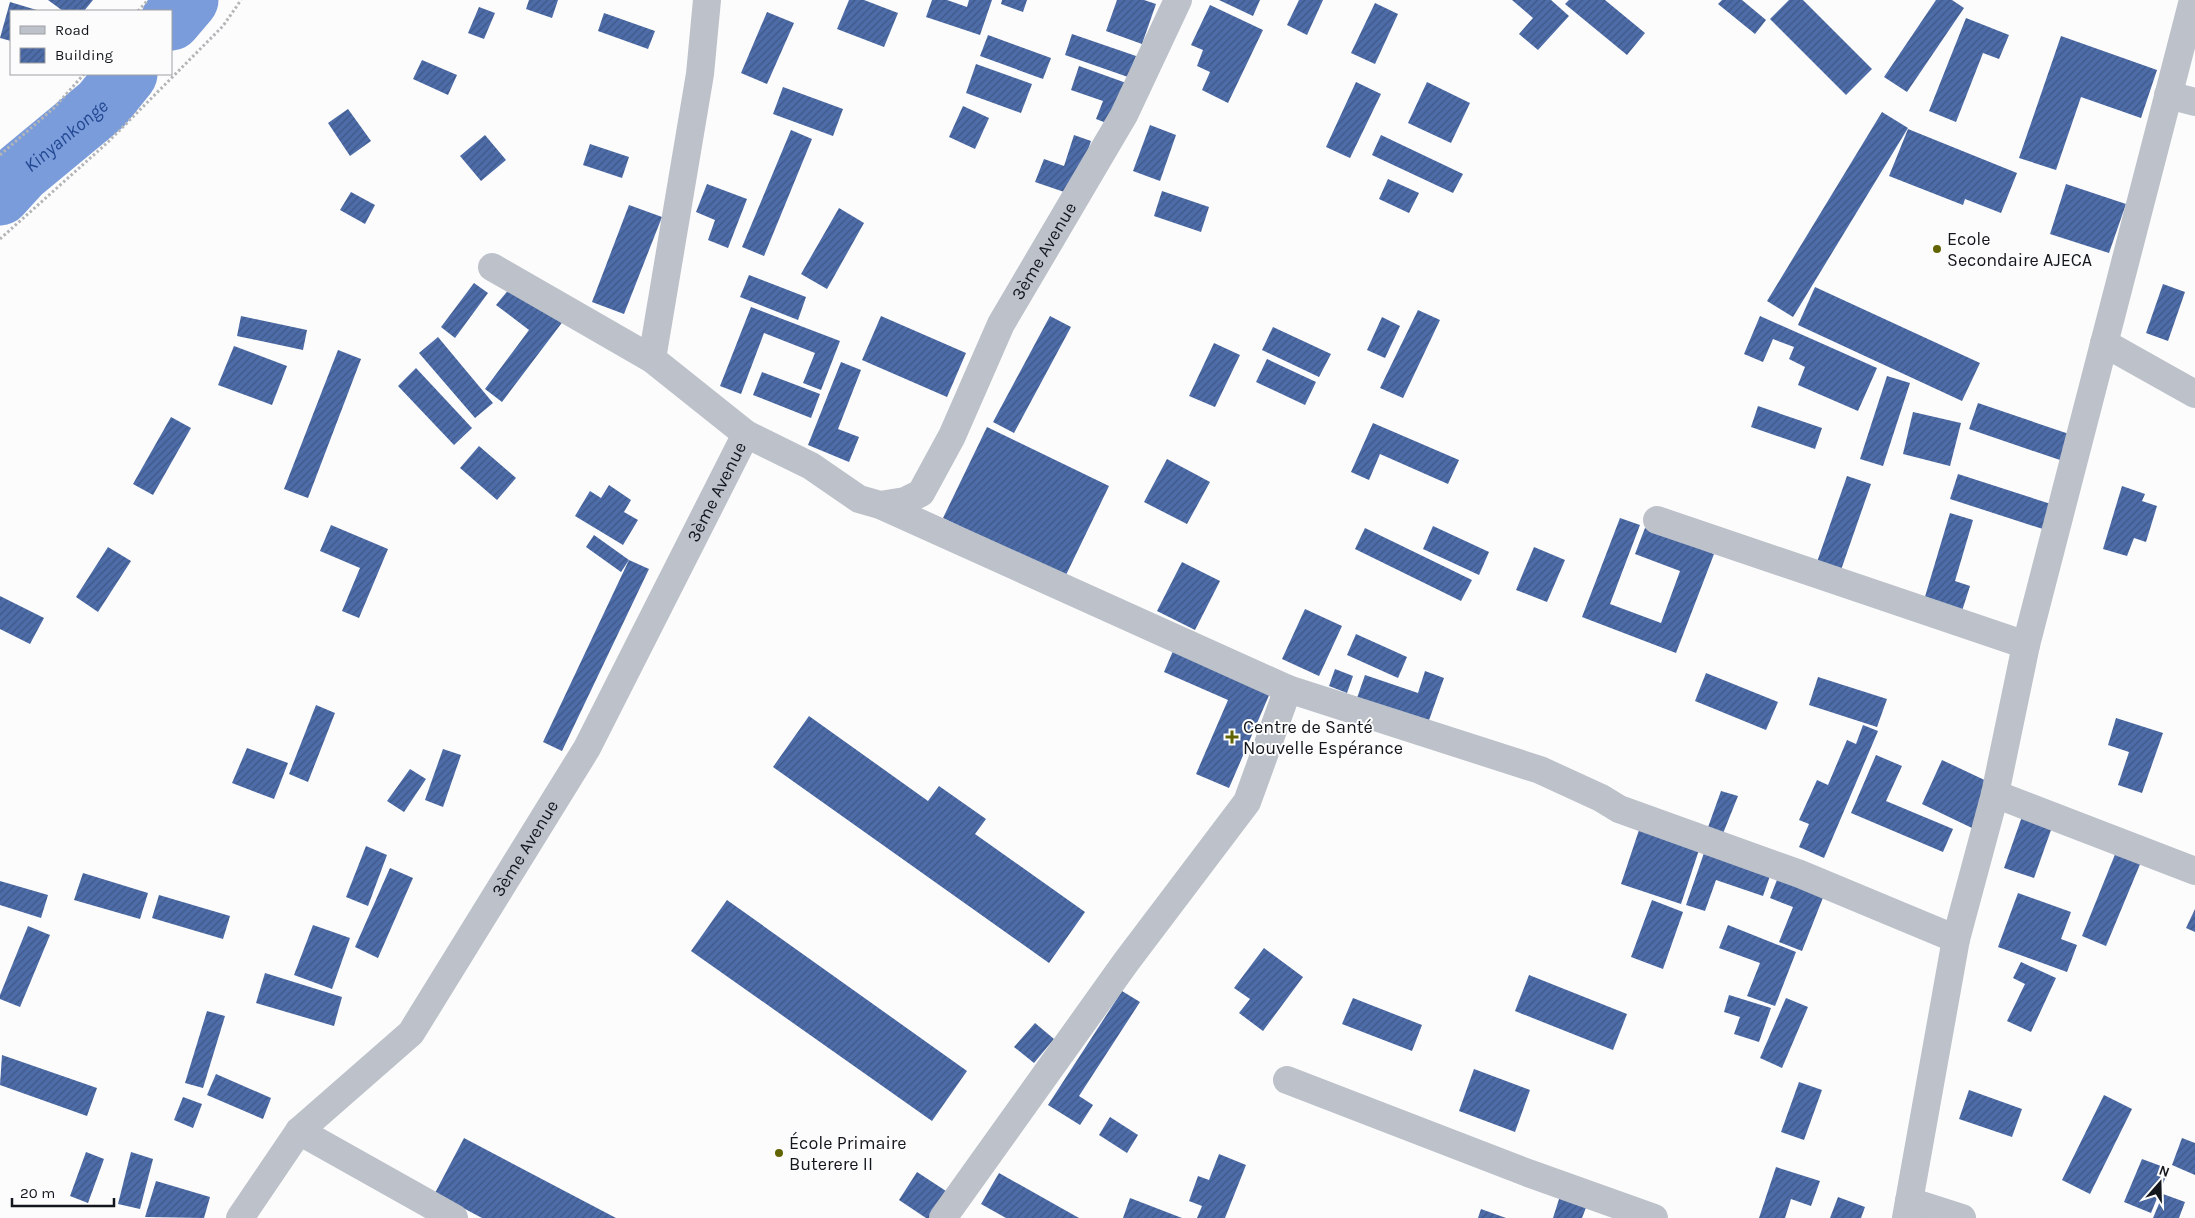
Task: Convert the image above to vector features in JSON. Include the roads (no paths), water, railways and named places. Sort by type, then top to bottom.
[{"type":"street","points":[[652,359],[700,74],[707,0]]},
{"type":"street","name":"3ème Avenue","points":[[880,505],[905,501],[921,493],[952,436],[1001,324],[1124,115],[1178,0]]},
{"type":"street","points":[[1962,1218],[1908,1210],[1956,939],[1995,794],[2026,645],[2193,0]]},
{"type":"street","points":[[2168,95],[2195,102]]},
{"type":"street","points":[[492,268],[652,359],[746,434],[811,466],[859,498],[880,505],[1288,689],[1540,770],[1601,798],[1620,809],[1800,874],[1956,939]]},
{"type":"street","points":[[2104,342],[2195,394]]},
{"type":"street","name":"3ème Avenue","points":[[240,1218],[299,1131],[410,1033],[587,748],[746,434]]},
{"type":"street","points":[[1657,520],[2026,645]]},
{"type":"street","points":[[943,1218],[1126,962],[1247,802],[1288,689]]},
{"type":"street","points":[[1995,794],[2195,871]]},
{"type":"street","points":[[1286,1080],[1528,1173],[1654,1218]]},
{"type":"street","points":[[299,1131],[454,1218]]},
{"type":"waterway","name":"Kinyankonge","points":[[172,19],[188,0]]},
{"type":"waterway","name":"Kinyankonge","points":[[0,195],[21,172],[102,105],[126,75]]},
{"type":"place","name":"Ecole Secondaire AJECA","points":[[1937,249]]},
{"type":"place","name":"Centre de Santé Nouvelle Espérance","points":[[1232,737]]},
{"type":"place","name":"École Primaire Buterere II","points":[[779,1153]]}]
